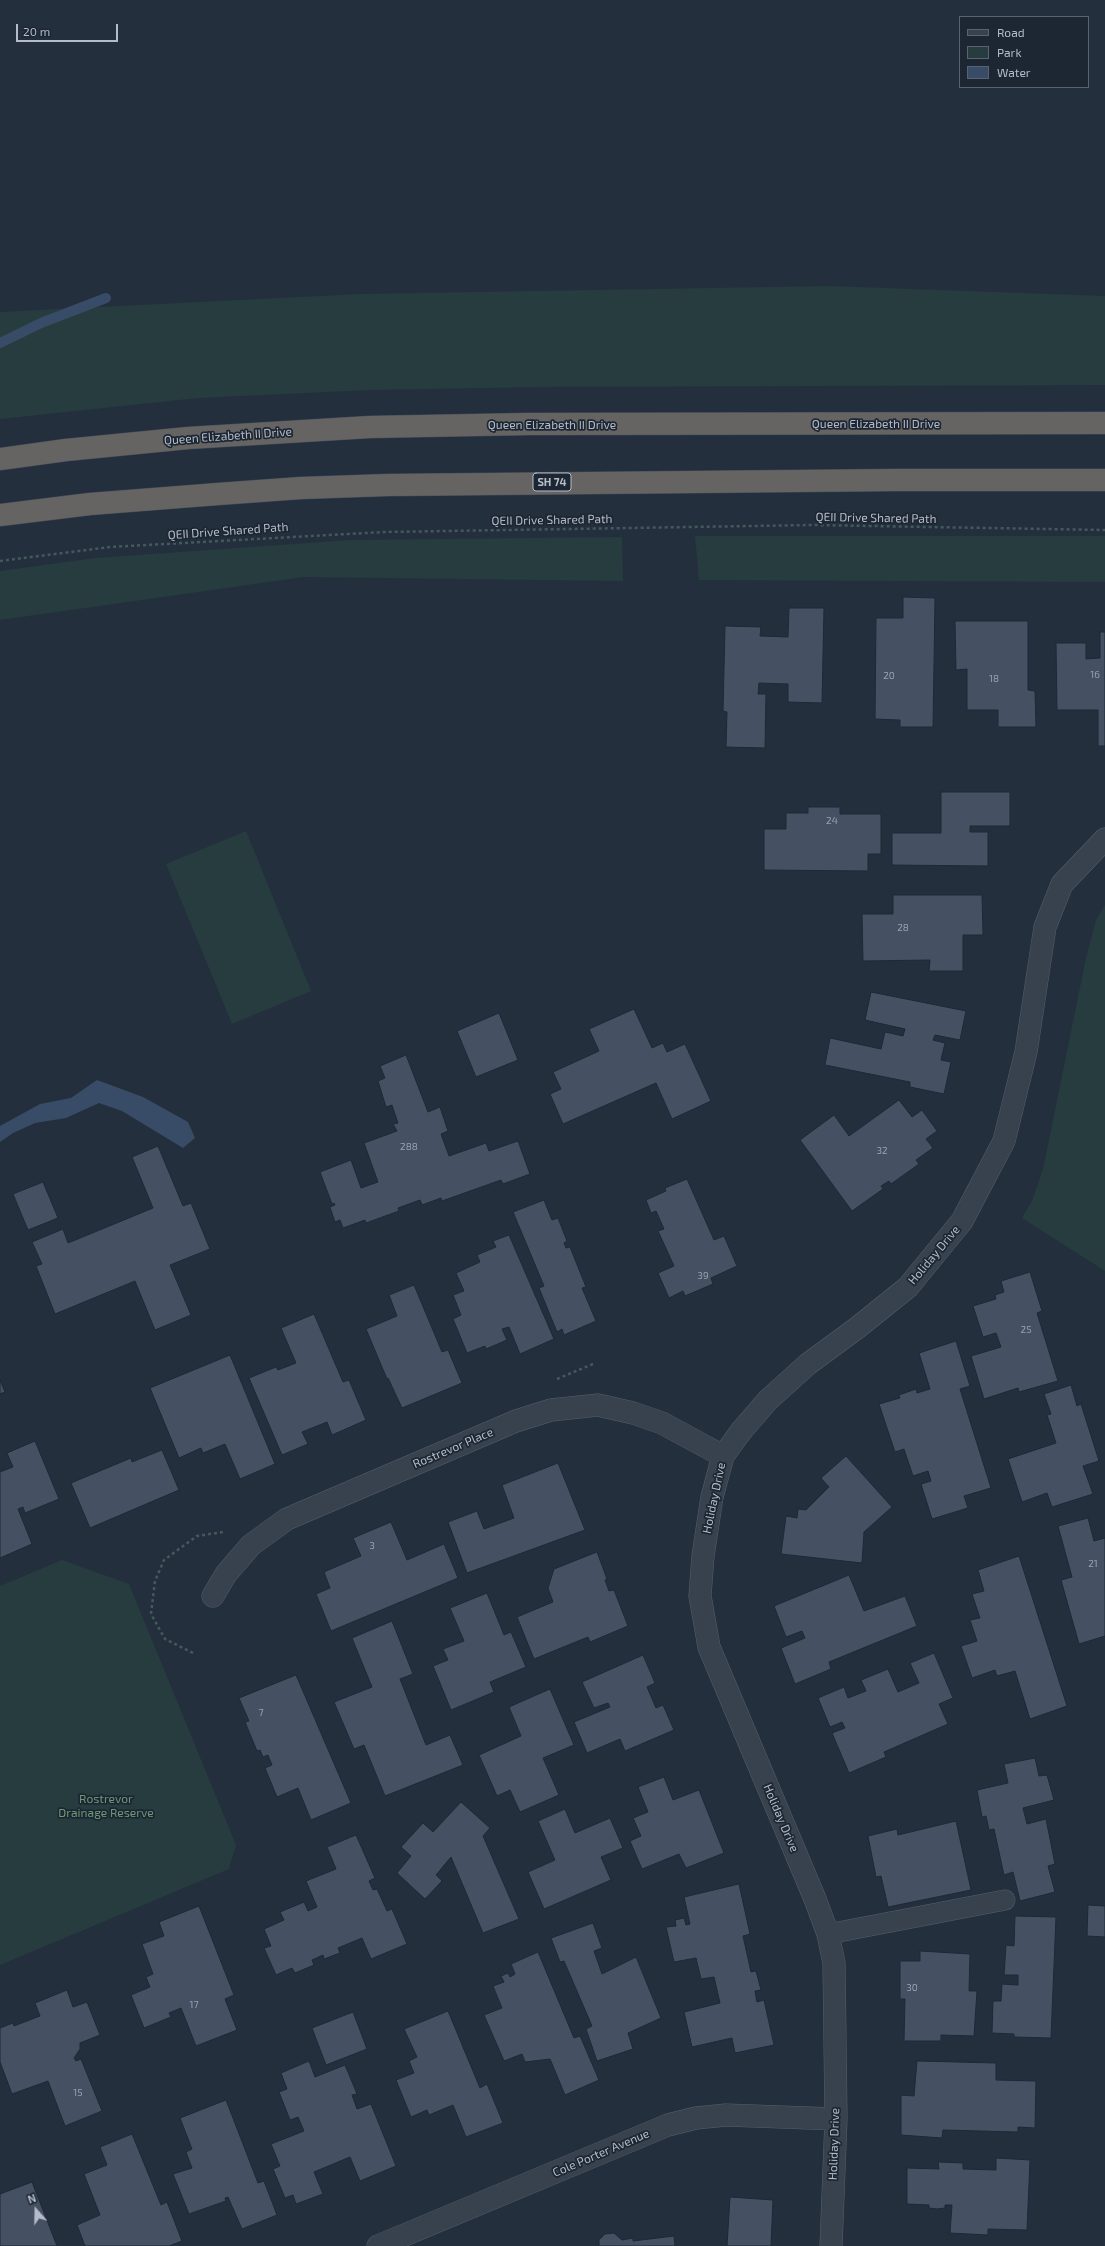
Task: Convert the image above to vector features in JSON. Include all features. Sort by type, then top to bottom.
[{"type":"highway","name":"Queen Elizabeth II Drive","points":[[0,459],[66,450],[188,438],[370,427],[528,424],[1105,423]]},
{"type":"highway","name":"SH 74","points":[[0,515],[90,504],[302,488],[380,485],[897,480],[1105,480]]},
{"type":"street","name":"Holiday Drive","points":[[831,2246],[836,2119],[836,1994],[834,1964],[828,1934],[816,1899],[720,1675],[706,1632],[700,1596],[703,1556],[712,1497],[723,1456],[742,1430],[768,1400],[808,1364],[857,1328],[908,1287],[962,1221],[1004,1141],[1026,1052],[1045,927],[1062,884],[1105,839]]},
{"type":"street","name":"Rostrevor Place","points":[[214,1596],[226,1574],[251,1545],[287,1519],[516,1421],[551,1410],[598,1405],[633,1413],[662,1423],[723,1456]]},
{"type":"street","name":"Cole Porter Avenue","points":[[378,2246],[668,2125],[696,2118],[726,2115],[836,2119]]},
{"type":"lane","points":[[828,1934],[1005,1900]]},
{"type":"path","name":"QEII Drive Shared Path","points":[[0,561],[110,547],[384,532],[812,525],[1105,530]]},
{"type":"green space","points":[[830,286],[1105,296],[1105,385],[540,387],[370,390],[198,398],[0,419],[0,312],[360,294]]},
{"type":"green space","points":[[695,536],[1105,536],[1105,582],[699,580]]},
{"type":"green space","points":[[622,537],[623,581],[304,577],[0,620],[0,571],[95,558],[350,540]]},
{"type":"green space","points":[[246,831],[311,991],[232,1024],[166,864]]},
{"type":"green space","points":[[1105,905],[1105,1271],[1022,1218],[1032,1201],[1043,1169],[1086,958],[1096,920]]},
{"type":"green space","name":"Rostrevor Drainage Reserve","points":[[62,1560],[129,1584],[236,1845],[229,1869],[0,1965],[0,1586]]},
{"type":"water","points":[[97,1080],[143,1097],[188,1122],[195,1138],[183,1148],[122,1111],[99,1103],[66,1118],[35,1123],[13,1133],[0,1142],[0,1126],[40,1104],[71,1098]]},
{"type":"building","points":[[903,597],[935,598],[933,727],[900,727],[900,720],[875,719],[876,618],[903,618]]},
{"type":"building","points":[[789,608],[824,608],[822,703],[788,702],[788,684],[759,683],[758,694],[766,694],[765,748],[726,747],[727,712],[723,711],[725,626],[761,627],[760,636],[788,637]]},
{"type":"building","points":[[955,621],[1028,621],[1028,690],[1035,691],[1036,727],[998,727],[998,710],[967,710],[967,669],[956,670]]},
{"type":"building","points":[[1100,632],[1105,632],[1105,746],[1098,746],[1098,710],[1057,710],[1056,643],[1086,643],[1086,659],[1100,658]]},
{"type":"building","points":[[941,792],[1010,792],[1010,826],[970,826],[970,832],[988,832],[988,866],[892,865],[892,833],[941,833]]},
{"type":"building","points":[[808,807],[840,807],[840,814],[881,814],[881,854],[868,854],[868,871],[764,870],[764,829],[786,829],[786,813],[808,813]]},
{"type":"building","points":[[893,895],[982,895],[983,935],[963,935],[963,971],[929,971],[930,960],[863,961],[862,914],[893,914]]},
{"type":"building","points":[[871,992],[966,1011],[960,1040],[935,1035],[933,1040],[945,1043],[941,1060],[951,1062],[944,1094],[910,1087],[910,1082],[825,1065],[830,1038],[881,1049],[885,1032],[903,1036],[905,1029],[865,1020]]},
{"type":"building","points":[[634,1009],[652,1048],[663,1043],[667,1052],[685,1044],[711,1101],[672,1119],[656,1083],[563,1124],[550,1094],[561,1089],[553,1072],[599,1051],[589,1029]]},
{"type":"building","points":[[499,1013],[518,1060],[476,1077],[457,1031]]},
{"type":"building","points":[[406,1055],[428,1112],[440,1107],[448,1131],[441,1134],[449,1156],[486,1143],[489,1151],[518,1141],[530,1174],[503,1184],[501,1180],[442,1201],[441,1198],[422,1205],[420,1200],[398,1208],[399,1211],[366,1223],[365,1220],[343,1228],[340,1220],[335,1222],[330,1207],[335,1205],[334,1203],[332,1204],[320,1172],[351,1160],[361,1188],[378,1182],[364,1143],[397,1131],[393,1124],[398,1123],[392,1105],[386,1107],[378,1081],[385,1078],[380,1066]]},
{"type":"building","points":[[899,1100],[912,1117],[922,1110],[937,1131],[926,1139],[933,1148],[916,1160],[919,1164],[891,1184],[889,1181],[881,1186],[883,1189],[852,1211],[800,1140],[834,1115],[849,1136]]},
{"type":"building","points":[[158,1146],[183,1206],[191,1203],[210,1249],[170,1265],[191,1315],[155,1330],[135,1281],[55,1314],[36,1266],[42,1264],[32,1242],[63,1229],[68,1243],[153,1208],[132,1157]]},
{"type":"building","points":[[687,1179],[714,1240],[724,1236],[737,1266],[711,1278],[713,1284],[685,1296],[683,1291],[669,1298],[658,1273],[674,1266],[658,1231],[664,1229],[656,1211],[651,1213],[646,1200],[666,1191],[665,1188]]},
{"type":"building","points":[[43,1182],[58,1218],[28,1230],[13,1194]]},
{"type":"building","points":[[544,1200],[552,1220],[558,1218],[567,1241],[564,1243],[566,1248],[570,1247],[586,1287],[582,1288],[596,1321],[564,1335],[562,1329],[557,1332],[539,1288],[544,1286],[513,1212]]},
{"type":"building","points":[[509,1235],[554,1339],[520,1354],[509,1327],[502,1329],[507,1340],[486,1349],[485,1346],[467,1353],[453,1319],[461,1315],[453,1295],[464,1291],[456,1273],[480,1262],[477,1255],[496,1247],[493,1241]]},
{"type":"building","points":[[1030,1272],[1042,1311],[1037,1313],[1058,1381],[1019,1392],[1018,1388],[984,1399],[971,1356],[1001,1347],[996,1333],[983,1337],[973,1306],[996,1299],[995,1295],[1004,1292],[1001,1281]]},
{"type":"building","points":[[414,1285],[442,1352],[448,1350],[462,1383],[402,1408],[388,1378],[387,1379],[366,1329],[397,1316],[389,1295]]},
{"type":"building","points":[[314,1314],[343,1382],[349,1380],[366,1420],[332,1435],[327,1422],[302,1432],[308,1444],[282,1455],[249,1378],[276,1367],[278,1370],[296,1363],[281,1328]]},
{"type":"building","points":[[956,1341],[970,1386],[960,1389],[991,1488],[964,1496],[968,1508],[932,1519],[921,1484],[931,1481],[928,1471],[913,1476],[904,1449],[895,1452],[879,1404],[900,1398],[899,1395],[916,1389],[917,1393],[930,1389],[919,1353]]},
{"type":"building","points":[[230,1355],[275,1464],[240,1479],[225,1444],[203,1453],[201,1448],[179,1458],[150,1388]]},
{"type":"building","points":[[0,1380],[5,1392],[0,1394]]},
{"type":"building","points":[[1071,1385],[1077,1406],[1081,1404],[1099,1461],[1083,1466],[1093,1494],[1052,1507],[1047,1493],[1022,1502],[1008,1459],[1056,1443],[1047,1415],[1051,1414],[1044,1394]]},
{"type":"building","points":[[35,1441],[59,1499],[25,1513],[23,1507],[18,1509],[32,1544],[0,1558],[0,1472],[13,1467],[7,1453]]},
{"type":"building","points":[[162,1450],[179,1490],[90,1528],[71,1483],[131,1458],[132,1462]]},
{"type":"building","points":[[846,1456],[892,1507],[864,1532],[862,1563],[781,1554],[786,1516],[797,1518],[798,1509],[806,1510],[829,1487],[821,1478]]},
{"type":"building","points":[[558,1463],[585,1530],[467,1573],[448,1522],[477,1511],[484,1529],[514,1518],[502,1485]]},
{"type":"building","points":[[1088,1518],[1094,1541],[1105,1538],[1105,1636],[1079,1644],[1061,1580],[1072,1577],[1058,1526]]},
{"type":"building","points":[[391,1522],[407,1560],[444,1544],[458,1578],[331,1631],[316,1594],[330,1588],[324,1572],[361,1556],[353,1538]]},
{"type":"building","points":[[597,1552],[607,1579],[605,1580],[609,1591],[614,1590],[628,1626],[590,1642],[588,1637],[534,1659],[517,1617],[553,1602],[548,1588],[554,1569]]},
{"type":"building","points":[[1019,1556],[1067,1706],[1030,1719],[1015,1671],[997,1676],[995,1670],[972,1678],[961,1646],[977,1641],[970,1620],[980,1618],[972,1594],[984,1591],[978,1570]]},
{"type":"building","points":[[849,1575],[864,1611],[905,1596],[917,1626],[829,1662],[831,1669],[795,1684],[781,1648],[805,1638],[802,1631],[786,1637],[774,1606]]},
{"type":"building","points":[[487,1593],[504,1635],[511,1632],[526,1667],[490,1682],[494,1692],[451,1710],[433,1666],[448,1660],[443,1649],[464,1641],[450,1608]]},
{"type":"building","points":[[392,1621],[413,1674],[400,1679],[426,1745],[450,1735],[463,1765],[385,1796],[364,1745],[354,1749],[334,1702],[372,1687],[352,1638]]},
{"type":"building","points":[[934,1653],[953,1698],[939,1704],[948,1724],[884,1752],[886,1757],[849,1773],[832,1733],[845,1728],[842,1722],[830,1727],[818,1698],[844,1687],[848,1698],[866,1691],[861,1680],[888,1669],[898,1692],[919,1683],[910,1663]]},
{"type":"building","points":[[643,1655],[655,1683],[647,1687],[656,1708],[663,1705],[674,1730],[625,1751],[620,1739],[587,1753],[574,1722],[610,1707],[608,1703],[594,1708],[582,1682]]},
{"type":"building","points":[[296,1675],[351,1803],[311,1820],[298,1788],[277,1797],[265,1768],[272,1765],[268,1755],[263,1757],[260,1750],[257,1751],[245,1722],[249,1721],[239,1698]]},
{"type":"building","points":[[550,1689],[574,1745],[543,1758],[559,1795],[520,1812],[510,1790],[497,1796],[479,1755],[521,1736],[509,1707]]},
{"type":"building","points":[[1035,1758],[1039,1776],[1047,1775],[1054,1800],[1023,1808],[1027,1824],[1046,1819],[1055,1864],[1048,1866],[1055,1892],[1020,1901],[1013,1872],[1004,1875],[994,1829],[989,1830],[986,1816],[982,1817],[977,1790],[1008,1783],[1004,1764]]},
{"type":"building","points":[[664,1777],[673,1800],[699,1790],[724,1853],[686,1868],[679,1854],[642,1869],[630,1841],[641,1836],[633,1818],[648,1812],[638,1787]]},
{"type":"building","points":[[461,1802],[490,1828],[483,1836],[519,1919],[483,1933],[451,1857],[436,1875],[442,1881],[425,1899],[397,1873],[411,1856],[401,1847],[423,1823],[433,1832]]},
{"type":"building","points":[[565,1809],[575,1833],[610,1818],[623,1848],[601,1857],[611,1880],[544,1909],[528,1872],[555,1860],[538,1821]]},
{"type":"building","points":[[956,1821],[971,1890],[888,1907],[881,1876],[876,1877],[868,1836],[897,1829],[898,1835]]},
{"type":"building","points":[[356,1835],[375,1878],[369,1881],[373,1890],[377,1889],[387,1911],[392,1909],[407,1944],[371,1959],[362,1938],[338,1948],[340,1953],[324,1959],[323,1955],[312,1960],[314,1965],[295,1973],[292,1968],[276,1975],[264,1948],[271,1946],[264,1929],[284,1920],[280,1912],[304,1902],[308,1911],[317,1907],[306,1881],[336,1869],[327,1847]]},
{"type":"building","points":[[739,1884],[750,1934],[743,1936],[751,1972],[756,1971],[761,1990],[755,1991],[757,2002],[764,2000],[774,2045],[735,2053],[732,2038],[692,2047],[684,2012],[720,2003],[714,1977],[701,1979],[696,1958],[674,1962],[666,1927],[676,1926],[675,1920],[684,1918],[686,1925],[690,1924],[684,1897]]},
{"type":"building","points":[[1088,1905],[1105,1906],[1105,1937],[1087,1936]]},
{"type":"building","points":[[199,1906],[234,1995],[225,1999],[237,2030],[196,2046],[181,2008],[169,2013],[171,2017],[144,2028],[131,1995],[150,1987],[146,1977],[153,1974],[142,1944],[164,1936],[159,1922]]},
{"type":"building","points":[[1015,1916],[1056,1917],[1051,2038],[1014,2037],[1014,2034],[992,2033],[993,2001],[1001,2001],[1002,1984],[1018,1985],[1018,1975],[1004,1975],[1006,1945],[1014,1946]]},
{"type":"building","points":[[593,1923],[602,1948],[594,1951],[602,1974],[636,1957],[661,2018],[628,2033],[633,2049],[597,2061],[586,2029],[592,2026],[564,1961],[560,1962],[551,1938]]},
{"type":"building","points":[[920,1951],[970,1954],[969,1991],[977,1991],[974,2036],[941,2035],[941,2041],[904,2041],[905,1999],[900,1999],[900,1961],[920,1961]]},
{"type":"building","points":[[538,1952],[574,2038],[580,2036],[599,2080],[565,2095],[550,2059],[525,2062],[522,2054],[504,2061],[484,2015],[502,2008],[493,1986],[504,1982],[501,1976],[508,1973],[510,1977],[515,1974],[511,1964]]},
{"type":"building","points":[[67,1990],[73,2007],[87,2002],[100,2035],[80,2043],[80,2049],[74,2058],[76,2061],[81,2059],[102,2111],[65,2126],[48,2081],[12,2094],[0,2062],[0,2028],[13,2023],[14,2026],[40,2016],[35,2003]]},
{"type":"building","points":[[448,2011],[480,2088],[487,2084],[503,2123],[466,2137],[453,2105],[429,2115],[427,2110],[411,2117],[396,2080],[414,2073],[409,2061],[417,2057],[404,2029]]},
{"type":"building","points":[[353,2012],[367,2049],[326,2065],[312,2028]]},
{"type":"building","points":[[309,2061],[315,2077],[345,2065],[357,2094],[352,2095],[357,2109],[371,2104],[396,2166],[360,2181],[350,2157],[314,2172],[323,2194],[296,2204],[293,2195],[285,2198],[273,2169],[280,2166],[271,2144],[304,2131],[298,2117],[290,2120],[279,2092],[287,2089],[281,2073]]},
{"type":"building","points":[[917,2061],[996,2063],[996,2080],[1036,2081],[1035,2128],[1018,2127],[1018,2132],[943,2130],[942,2138],[901,2135],[901,2095],[914,2096]]},
{"type":"building","points":[[226,2100],[258,2183],[264,2181],[277,2215],[242,2229],[228,2197],[225,2198],[226,2201],[189,2214],[173,2174],[192,2168],[186,2152],[192,2149],[180,2118]]},
{"type":"building","points":[[132,2134],[161,2205],[167,2202],[182,2241],[169,2246],[85,2246],[77,2225],[100,2215],[84,2174],[107,2165],[100,2147]]},
{"type":"building","points":[[996,2158],[1030,2160],[1027,2230],[988,2229],[988,2235],[950,2233],[952,2205],[945,2205],[945,2208],[937,2209],[929,2208],[929,2205],[907,2204],[907,2168],[939,2169],[938,2162],[963,2163],[963,2169],[996,2170]]},
{"type":"building","points":[[32,2182],[57,2246],[0,2246],[0,2194]]},
{"type":"building","points":[[730,2197],[773,2200],[771,2246],[727,2246]]},
{"type":"building","points":[[614,2233],[622,2240],[633,2238],[633,2241],[674,2236],[675,2246],[599,2246],[599,2240],[605,2234]]},
{"type":"waterway","points":[[0,343],[41,323],[106,298]]}]
